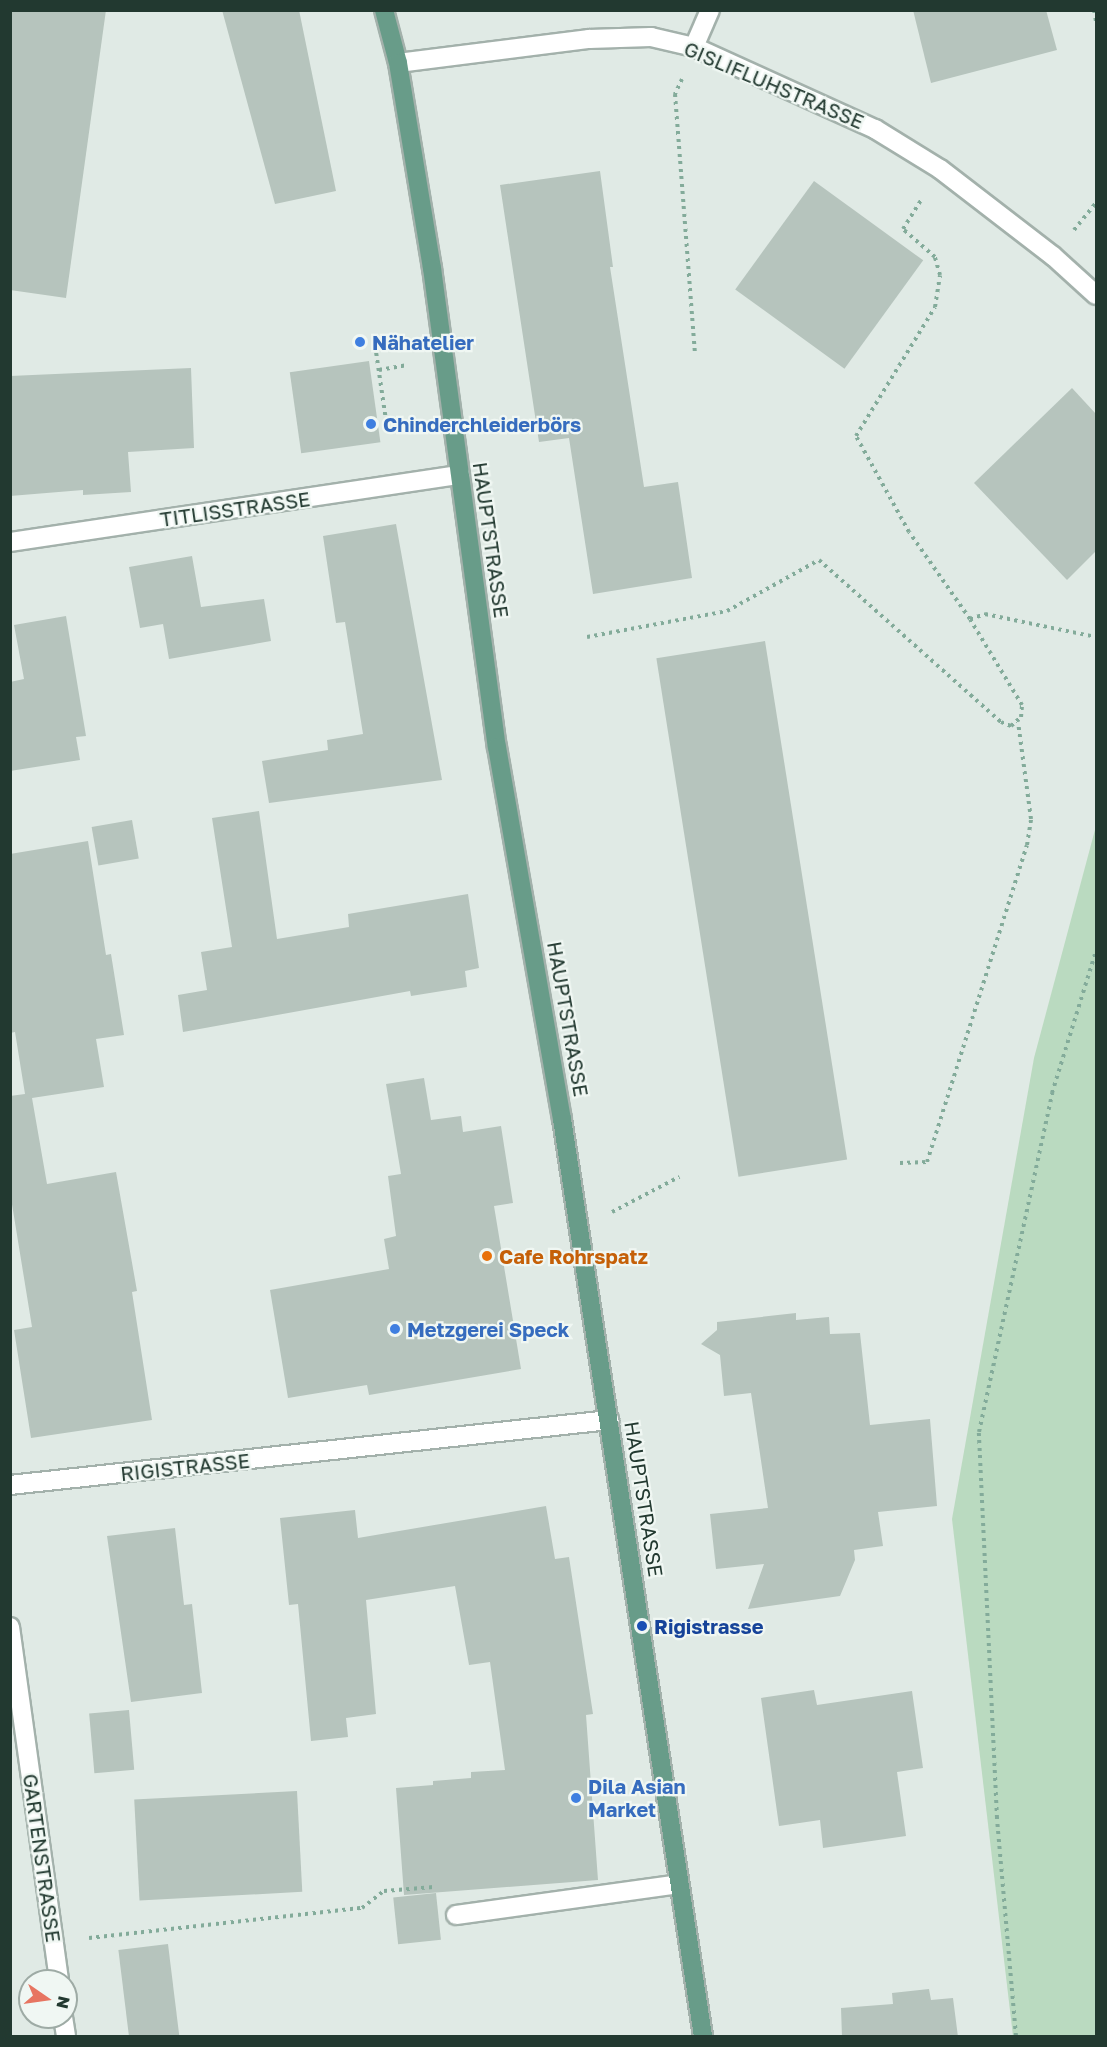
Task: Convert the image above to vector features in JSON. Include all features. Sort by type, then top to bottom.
[{"type":"main road","name":"HAUPTSTRASSE","points":[[384,10],[398,63],[460,475],[496,747],[562,1119],[703,2037]]},
{"type":"street","points":[[694,47],[710,10]]},
{"type":"street","name":"GISLIFLUHSTRASSE","points":[[398,63],[589,39],[651,37],[694,47],[875,129],[940,169],[1053,256],[1096,295]]},
{"type":"street","name":"TITLISSTRASSE","points":[[10,542],[460,475]]},
{"type":"street","name":"RIGISTRASSE","points":[[10,1485],[609,1420]]},
{"type":"street","name":"GARTENSTRASSE","points":[[10,1627],[56,1969]]},
{"type":"street","points":[[456,1915],[680,1884]]},
{"type":"path","points":[[1094,10],[1096,21]]},
{"type":"path","points":[[694,47],[675,94],[695,354]]},
{"type":"path","points":[[900,1163],[927,1162],[1027,845],[1031,819],[1018,721],[1022,705],[970,619],[909,532],[856,436],[935,307],[940,275],[935,257],[903,229],[940,169]]},
{"type":"path","points":[[374,338],[386,420]]},
{"type":"path","points":[[379,370],[408,365]]},
{"type":"path","points":[[587,638],[727,612],[819,560],[1001,722],[1011,726],[1018,721]]},
{"type":"path","points":[[970,619],[985,614],[1096,637]]},
{"type":"path","points":[[1016,2037],[997,1818],[979,1432],[1052,1093],[1096,951]]},
{"type":"path","points":[[609,1214],[679,1177]]},
{"type":"path","points":[[53,1942],[362,1908],[384,1891],[453,1886],[456,1915]]},
{"type":"green space","points":[[1096,826],[1096,2036],[1013,2036],[952,1519],[1034,1058]]},
{"type":"building","points":[[10,10],[106,10],[66,298],[10,290]]},
{"type":"building","points":[[222,10],[299,10],[336,191],[275,204]]},
{"type":"building","points":[[913,10],[1046,10],[1057,50],[931,83]]},
{"type":"building","points":[[600,171],[613,267],[610,267],[644,487],[678,482],[692,578],[593,594],[569,438],[539,442],[500,185]]},
{"type":"building","points":[[814,181],[923,260],[844,369],[735,289]]},
{"type":"building","points":[[369,361],[380,442],[301,453],[290,372]]},
{"type":"building","points":[[191,368],[194,448],[128,452],[131,492],[83,495],[83,490],[10,496],[10,376]]},
{"type":"building","points":[[1072,388],[1096,414],[1096,551],[1067,580],[974,483]]},
{"type":"building","points":[[396,524],[442,780],[269,803],[262,761],[328,750],[327,740],[363,734],[345,622],[336,623],[323,536]]},
{"type":"building","points":[[192,556],[201,607],[264,599],[271,641],[169,659],[163,624],[140,628],[129,567]]},
{"type":"building","points":[[66,616],[86,736],[76,737],[80,760],[10,771],[10,682],[24,679],[14,625]]},
{"type":"building","points":[[765,641],[847,1160],[738,1177],[656,658]]},
{"type":"building","points":[[259,811],[277,939],[349,927],[348,914],[468,894],[479,968],[465,971],[467,987],[411,996],[410,991],[183,1032],[178,995],[207,990],[201,952],[232,947],[212,818]]},
{"type":"building","points":[[132,820],[139,858],[98,866],[92,827]]},
{"type":"building","points":[[88,841],[106,955],[111,954],[124,1035],[96,1039],[104,1087],[32,1098],[47,1184],[116,1172],[137,1291],[132,1292],[152,1420],[31,1438],[14,1330],[32,1327],[10,1192],[10,1096],[25,1094],[15,1032],[10,1033],[10,854]]},
{"type":"building","name":"Metzgerei Speck","points":[[424,1078],[431,1120],[461,1116],[463,1132],[501,1126],[513,1203],[494,1206],[521,1369],[369,1395],[367,1385],[288,1398],[270,1290],[389,1269],[384,1239],[396,1236],[388,1176],[401,1174],[386,1084]]},
{"type":"building","points":[[796,1313],[796,1320],[829,1317],[830,1334],[860,1333],[870,1425],[930,1419],[937,1506],[878,1512],[883,1546],[854,1550],[855,1560],[840,1596],[748,1609],[764,1564],[716,1569],[710,1514],[768,1508],[751,1393],[724,1396],[720,1355],[701,1344],[717,1330],[717,1322]]},
{"type":"building","points":[[546,1506],[555,1559],[569,1557],[593,1714],[586,1715],[598,1880],[404,1895],[396,1788],[433,1785],[433,1781],[471,1778],[471,1772],[505,1770],[490,1662],[469,1665],[455,1586],[366,1600],[376,1714],[346,1718],[348,1737],[311,1741],[298,1604],[289,1605],[280,1518],[355,1510],[358,1538]]},
{"type":"building","points":[[175,1528],[184,1605],[192,1604],[202,1693],[131,1702],[107,1536]]},
{"type":"building","points":[[814,1690],[817,1705],[912,1691],[923,1768],[897,1772],[906,1836],[823,1848],[820,1820],[779,1826],[761,1698]]},
{"type":"building","points":[[129,1710],[134,1770],[94,1773],[89,1713]]},
{"type":"building","points":[[297,1791],[302,1892],[140,1900],[134,1800]]},
{"type":"building","points":[[436,1893],[441,1940],[398,1944],[393,1897]]},
{"type":"building","points":[[168,1944],[179,2036],[129,2036],[118,1950]]},
{"type":"building","points":[[929,1989],[931,2000],[953,1998],[958,2037],[842,2037],[841,2008],[893,2004],[892,1993]]},
{"type":"place","name":"Nähatelier","points":[[360,342]]},
{"type":"place","name":"Chinderchleiderbörs","points":[[371,424]]},
{"type":"place","name":"Cafe Rohrspatz","points":[[487,1256]]},
{"type":"place","name":"Metzgerei Speck","points":[[395,1329]]},
{"type":"place","name":"Rigistrasse","points":[[642,1626]]},
{"type":"place","name":"Dila Asian Market","points":[[576,1798]]}]
